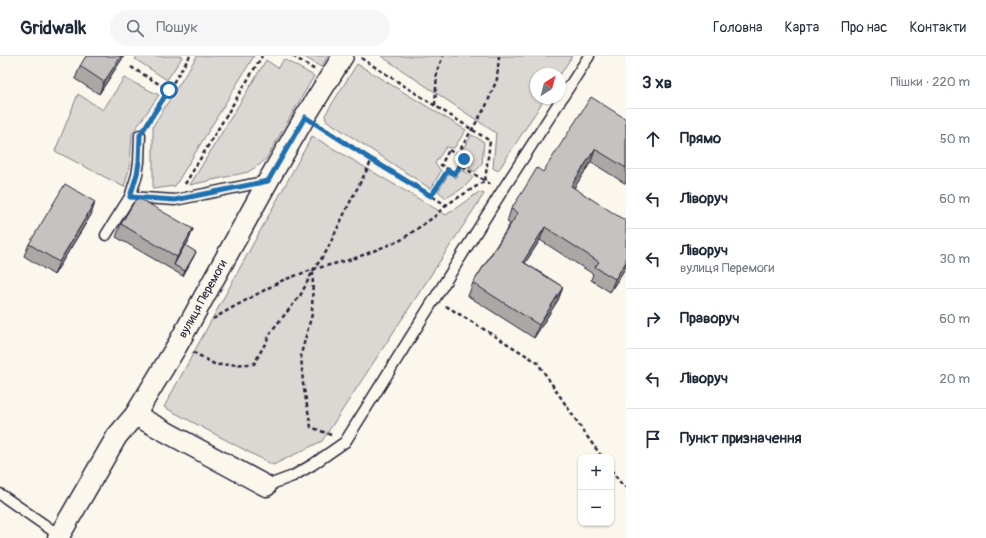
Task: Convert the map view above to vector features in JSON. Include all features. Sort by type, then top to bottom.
[{"type":"street","name":"вулиця Перемоги","points":[[59,537],[117,436],[135,415],[178,344],[268,181],[305,117],[343,56]]},
{"type":"street","points":[[135,415],[266,486]]},
{"type":"lane","points":[[266,486],[293,476],[346,442],[589,56]]},
{"type":"lane","points":[[106,235],[130,197],[139,162],[140,135]]},
{"type":"lane","points":[[130,197],[175,200],[268,181]]},
{"type":"lane","points":[[0,494],[59,537]]},
{"type":"path","points":[[140,135],[190,56]]},
{"type":"path","points":[[175,200],[262,56]]},
{"type":"path","points":[[293,56],[328,79]]},
{"type":"path","points":[[189,324],[199,328],[281,281],[314,269],[354,259],[401,240],[434,217],[446,205],[484,181],[490,141],[357,56]]},
{"type":"path","points":[[435,105],[437,71],[443,56]]},
{"type":"path","points":[[457,155],[486,106],[497,78],[499,56]]},
{"type":"path","points":[[131,68],[169,90]]},
{"type":"path","points":[[305,117],[446,205]]},
{"type":"path","points":[[450,150],[464,159],[460,165],[455,174],[441,165],[450,150]]},
{"type":"path","points":[[178,344],[216,365],[254,364],[273,329],[300,296],[314,269],[326,252],[372,160]]},
{"type":"path","points":[[460,165],[502,192]]},
{"type":"path","points":[[431,196],[448,170]]},
{"type":"path","points":[[314,269],[312,314],[301,354],[303,384],[311,427],[346,442]]},
{"type":"path","points":[[435,299],[537,362],[600,454]]},
{"type":"path","points":[[614,474],[623,486],[626,487]]},
{"type":"shaded area","points":[[137,56],[183,56],[167,80],[135,59]]},
{"type":"shaded area","points":[[197,56],[254,56],[175,186],[153,189],[153,126]]},
{"type":"shaded area","points":[[303,56],[328,56],[321,67]]},
{"type":"shaded area","points":[[381,56],[572,56],[564,68],[530,68],[530,104],[541,104],[498,171],[493,168],[496,133]]},
{"type":"shaded area","points":[[284,59],[314,76],[266,159],[248,172],[190,185],[266,60],[278,68]]},
{"type":"shaded area","points":[[357,64],[466,130],[454,148],[446,147],[435,163],[441,171],[431,189],[326,120],[325,115]]},
{"type":"shaded area","points":[[124,78],[159,95],[132,134],[130,166],[124,187],[55,151],[78,94],[103,110]]},
{"type":"shaded area","points":[[472,135],[484,142],[482,164],[475,172],[464,164],[468,158],[460,153]]},
{"type":"shaded area","points":[[312,136],[446,215],[479,192],[484,194],[322,441],[273,465],[164,407]]},
{"type":"shaded area","points":[[461,169],[473,177],[465,187],[446,198],[438,191],[449,173],[456,178]]},
{"type":"building","points":[[86,56],[121,56],[104,82],[80,66]]},
{"type":"building","points":[[591,97],[626,119],[626,168],[595,149],[571,186],[626,221],[626,262],[615,279],[595,267],[599,262],[545,227],[523,262],[563,287],[539,325],[473,283],[518,213],[511,209],[537,168],[543,172]]},
{"type":"building","points":[[65,184],[95,202],[59,262],[29,244]]},
{"type":"building","points":[[137,197],[193,229],[177,257],[121,224]]},
{"type":"building","points":[[185,245],[196,252],[185,271],[174,265]]},
{"type":"route","points":[[169,90],[140,135],[139,162],[130,197],[175,200],[268,181],[305,117],[431,196],[448,170],[455,174],[464,159]]}]
